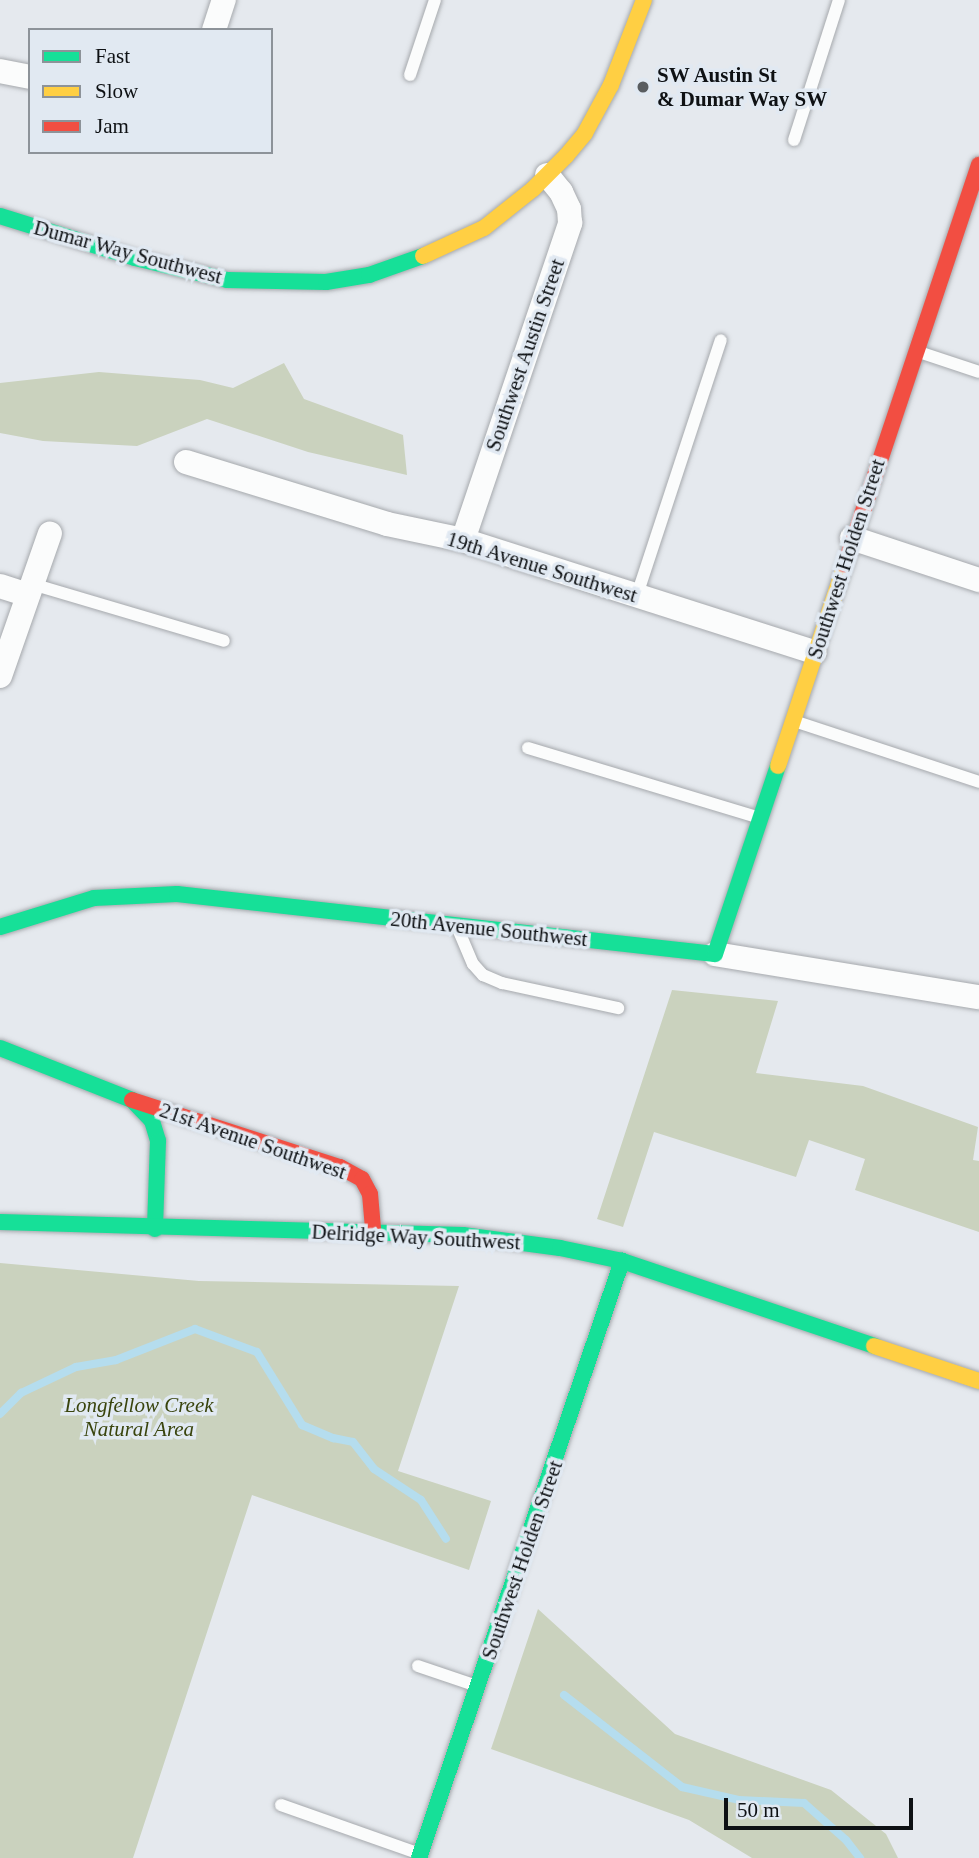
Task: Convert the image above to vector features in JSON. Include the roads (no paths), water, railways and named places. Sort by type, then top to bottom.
[{"type":"street","points":[[215,28],[224,0]]},
{"type":"street","name":"Dumar Way Southwest","points":[[0,216],[135,258],[214,278],[265,282],[326,282],[369,275],[453,244],[511,209],[547,175],[585,133],[611,85],[645,0]]},
{"type":"street","points":[[0,71],[28,77]]},
{"type":"street","name":"Southwest Holden Street","points":[[715,954],[852,538],[978,173]]},
{"type":"street","name":"Southwest Austin Street","points":[[463,540],[570,223],[569,209],[561,192],[547,175]]},
{"type":"street","name":"19th Avenue Southwest","points":[[187,462],[387,524],[463,540],[815,653]]},
{"type":"street","points":[[0,676],[50,533]]},
{"type":"street","points":[[852,538],[979,580]]},
{"type":"street","points":[[0,586],[30,589]]},
{"type":"street","name":"20th Avenue Southwest","points":[[0,927],[94,898],[166,894],[715,954],[979,997]]},
{"type":"street","name":"21st Avenue Southwest","points":[[0,1048],[132,1100],[340,1167],[362,1179],[370,1194],[373,1232]]},
{"type":"street","name":"21st Avenue Southwest","points":[[132,1100],[152,1121],[158,1141],[155,1229]]},
{"type":"street","name":"Delridge Way Southwest","points":[[0,1222],[155,1229],[373,1232],[513,1240],[622,1261],[979,1381]]},
{"type":"street","name":"Southwest Holden Street","points":[[420,1856],[622,1261]]},
{"type":"lane","points":[[410,75],[435,0]]},
{"type":"lane","points":[[794,140],[839,0]]},
{"type":"lane","points":[[637,595],[721,340]]},
{"type":"lane","points":[[916,351],[979,372]]},
{"type":"lane","points":[[30,589],[224,640]]},
{"type":"lane","points":[[793,721],[979,782]]},
{"type":"lane","points":[[528,748],[761,818]]},
{"type":"lane","points":[[457,925],[473,964],[483,975],[502,983],[618,1009]]},
{"type":"lane","points":[[418,1666],[478,1686]]},
{"type":"lane","points":[[281,1805],[420,1856]]},
{"type":"waterway","points":[[0,1414],[21,1393],[76,1367],[116,1360],[195,1329],[257,1352],[302,1425],[333,1438],[353,1442],[374,1469],[421,1500],[446,1539]]},
{"type":"waterway","points":[[564,1695],[682,1787],[739,1800],[804,1803],[846,1840],[860,1858]]},
{"type":"place","name":"SW Austin St & Dumar Way SW","points":[[643,87]]},
{"type":"park label","name":"Longfellow Creek Natural Area","points":[[139,1417]]}]
